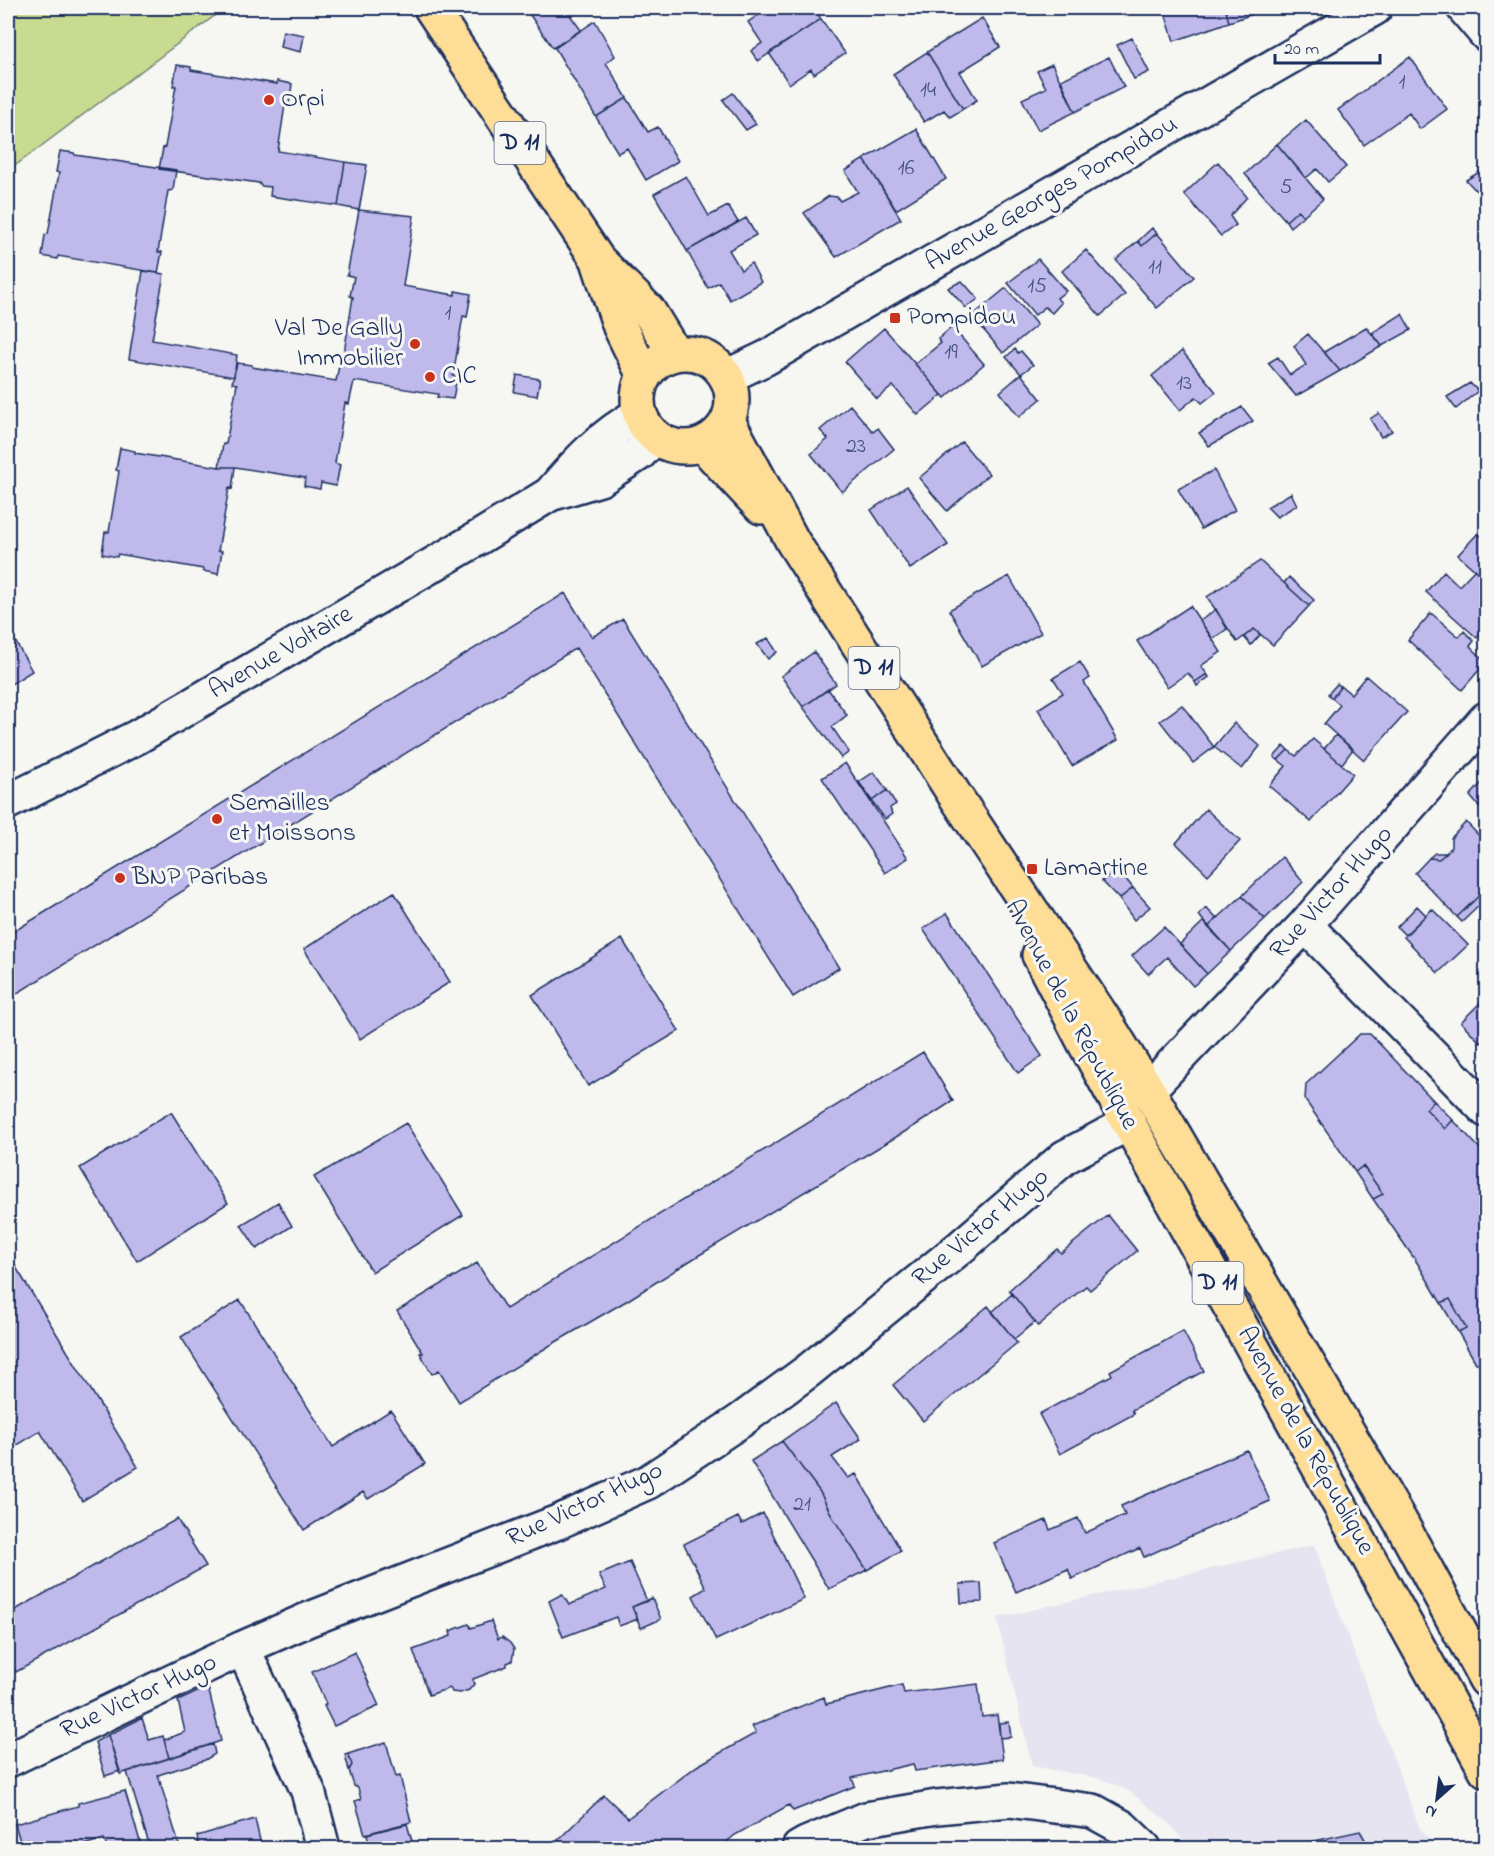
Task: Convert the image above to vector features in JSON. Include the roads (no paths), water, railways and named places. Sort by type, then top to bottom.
[{"type":"main road","name":"D 11","points":[[434,13],[598,260],[648,310],[675,354]]},
{"type":"main road","name":"D 11","points":[[598,260],[620,327],[644,376]]},
{"type":"main road","points":[[688,353],[704,357],[716,364],[726,377],[733,401],[728,421],[717,436],[692,447],[676,447],[647,425],[639,391],[644,376],[660,359],[688,353]]},
{"type":"main road","name":"Avenue de la République","points":[[728,421],[794,542],[954,795],[1109,1027],[1148,1090],[1400,1521],[1486,1680]]},
{"type":"main road","name":"Avenue de la République","points":[[702,444],[794,542]]},
{"type":"main road","name":"Avenue de la République","points":[[954,795],[1084,1042],[1486,1770]]},
{"type":"street","name":"Avenue Georges Pompidou","points":[[726,377],[776,352],[1375,8]]},
{"type":"street","points":[[1464,8],[1486,34]]},
{"type":"street","name":"Avenue Voltaire","points":[[8,802],[137,738],[550,494],[577,461],[620,425],[647,425]]},
{"type":"street","name":"Rue Victor Hugo","points":[[1148,1090],[1305,926],[1486,719]]},
{"type":"street","points":[[1305,926],[1486,1110]]},
{"type":"street","name":"Rue Victor Hugo","points":[[8,1760],[307,1620],[558,1521],[648,1482],[740,1421],[808,1371],[962,1246],[1065,1157],[1129,1122]]},
{"type":"street","points":[[243,1648],[308,1791],[323,1848]]},
{"type":"street","points":[[799,1848],[866,1819],[937,1807],[1009,1800],[1093,1811],[1122,1827],[1144,1848]]},
{"type":"place","name":"Orpi","points":[[269,100]]},
{"type":"place","name":"Pompidou","points":[[895,318]]},
{"type":"place","name":"Val De Gally Immobilier","points":[[415,344]]},
{"type":"place","name":"CIC","points":[[430,377]]},
{"type":"place","name":"Semailles et Moissons","points":[[217,819]]},
{"type":"place","name":"Lamartine","points":[[1032,869]]},
{"type":"place","name":"BNP Paribas","points":[[120,878]]}]
